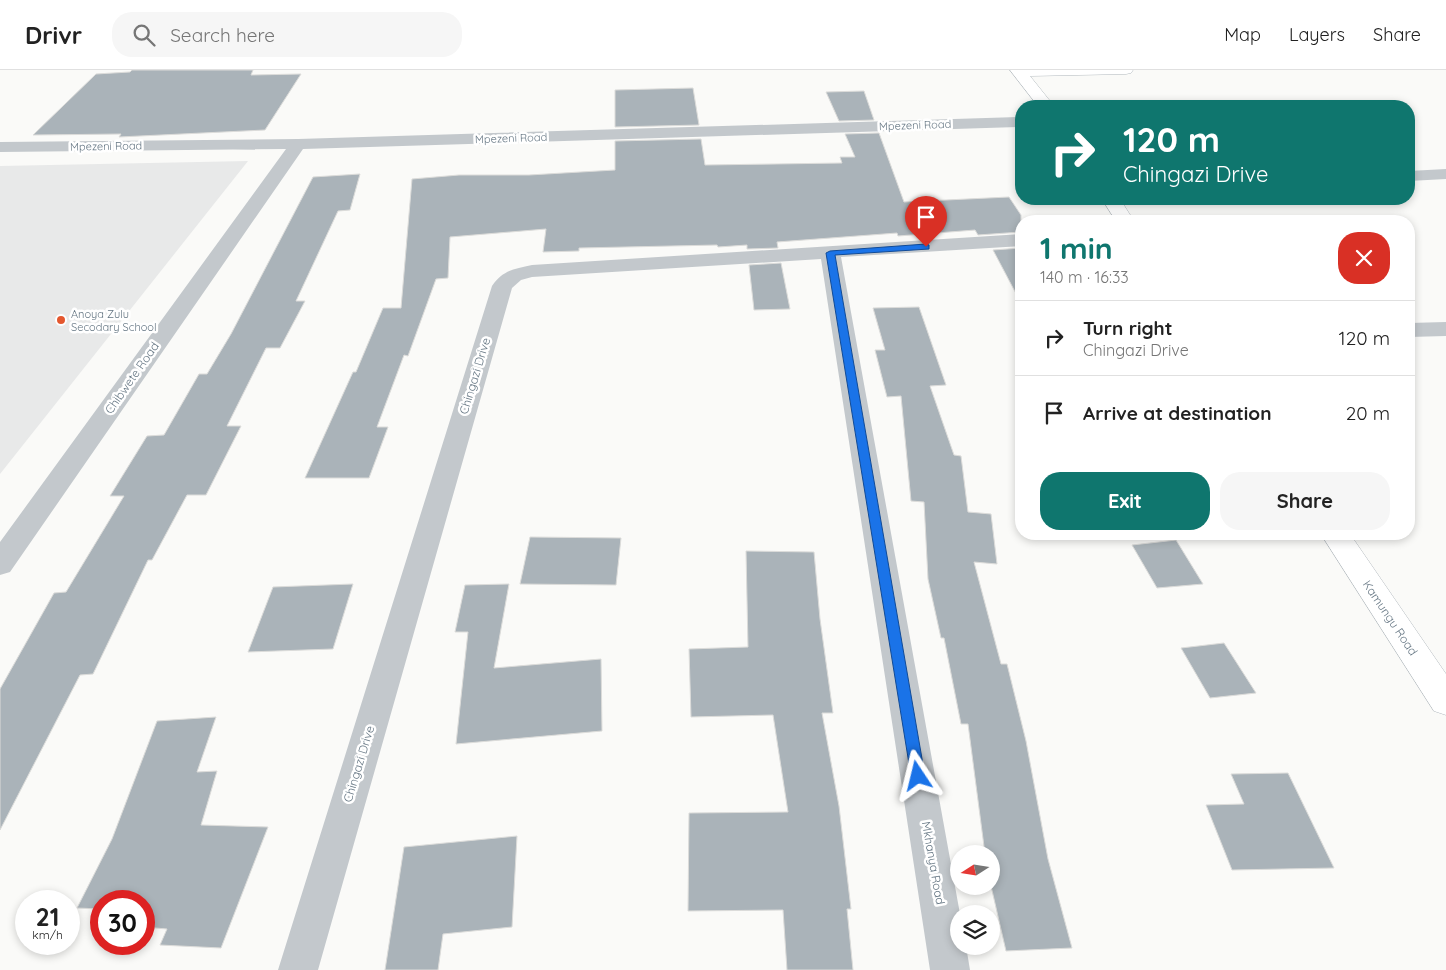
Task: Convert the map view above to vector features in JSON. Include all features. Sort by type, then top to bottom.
[{"type":"street","points":[[1018,71],[1126,70]]},
{"type":"street","points":[[1018,71],[1041,100]]},
{"type":"street","name":"Mpezeni Road","points":[[0,147],[298,144],[1015,122]]},
{"type":"street","name":"Chibwete Road","points":[[0,564],[298,144]]},
{"type":"street","points":[[1415,176],[1446,174]]},
{"type":"street","name":"Chingazi Drive","points":[[298,970],[502,286],[514,275],[532,271],[1015,240]]},
{"type":"street","name":"Mkhanya Road","points":[[830,253],[950,970]]},
{"type":"street","points":[[1415,330],[1446,329]]},
{"type":"street","name":"Kamungu Road","points":[[1339,540],[1446,701]]},
{"type":"shaded area","name":"Anoya Zulu Secodary School","points":[[248,161],[0,474],[0,166]]},
{"type":"building","points":[[132,70],[253,70],[251,75],[301,74],[265,130],[119,137],[121,134],[33,135],[96,74],[130,72]]},
{"type":"building","points":[[693,88],[699,125],[615,127],[615,90]]},
{"type":"building","points":[[864,91],[874,120],[839,121],[826,92]]},
{"type":"building","points":[[879,133],[904,202],[1009,197],[1021,215],[1015,215],[1015,232],[978,235],[975,230],[898,236],[897,233],[777,242],[778,248],[747,249],[747,245],[718,247],[717,245],[579,248],[579,251],[543,252],[546,229],[450,237],[448,278],[436,279],[408,356],[404,355],[377,427],[388,427],[369,478],[305,478],[353,372],[356,372],[383,308],[401,308],[412,179],[459,175],[529,175],[615,170],[615,141],[701,139],[705,165],[842,163],[840,157],[855,157],[845,134]]},
{"type":"building","points":[[360,174],[350,210],[338,211],[296,301],[305,301],[280,348],[266,348],[227,426],[241,426],[206,495],[187,495],[152,560],[148,560],[93,674],[80,675],[0,830],[0,689],[54,593],[66,592],[124,496],[110,496],[147,436],[164,435],[199,374],[207,374],[231,334],[313,177]]},
{"type":"building","points":[[1015,248],[1015,292],[993,250]]},
{"type":"building","points":[[781,263],[790,309],[754,310],[749,265]]},
{"type":"building","points":[[919,307],[946,385],[930,386],[954,455],[961,456],[968,512],[991,514],[997,564],[974,562],[1001,664],[1007,664],[1026,741],[1048,859],[1072,948],[1006,951],[1000,925],[1000,905],[995,905],[993,895],[1000,895],[1000,845],[984,845],[968,724],[961,724],[944,638],[941,638],[928,579],[924,502],[911,501],[901,396],[887,397],[875,350],[885,350],[873,308]]},
{"type":"building","points":[[530,537],[621,538],[616,585],[520,584]]},
{"type":"building","points":[[1176,540],[1203,584],[1157,588],[1132,545]]},
{"type":"building","points":[[746,551],[814,552],[820,619],[833,713],[822,713],[839,806],[851,909],[847,909],[853,970],[787,970],[783,910],[688,911],[689,813],[788,812],[773,715],[691,717],[689,649],[748,647]]},
{"type":"building","points":[[353,584],[333,649],[248,652],[273,587]]},
{"type":"building","points":[[509,584],[494,668],[601,659],[602,731],[456,744],[468,632],[455,632],[465,585]]},
{"type":"building","points":[[1224,643],[1256,693],[1210,698],[1181,648]]},
{"type":"building","points":[[216,717],[197,772],[217,771],[201,825],[268,827],[221,948],[160,945],[167,929],[155,928],[155,890],[90,890],[90,909],[80,908],[80,902],[112,839],[157,721]]},
{"type":"building","points":[[1288,773],[1334,868],[1232,870],[1206,805],[1244,804],[1231,774]]},
{"type":"building","points":[[517,836],[512,927],[443,934],[438,970],[385,970],[404,847]]},
{"type":"place","name":"Anoya Zulu Secodary School","points":[[61,320]]},
{"type":"route","points":[[918,776],[830,253],[926,247]]}]
